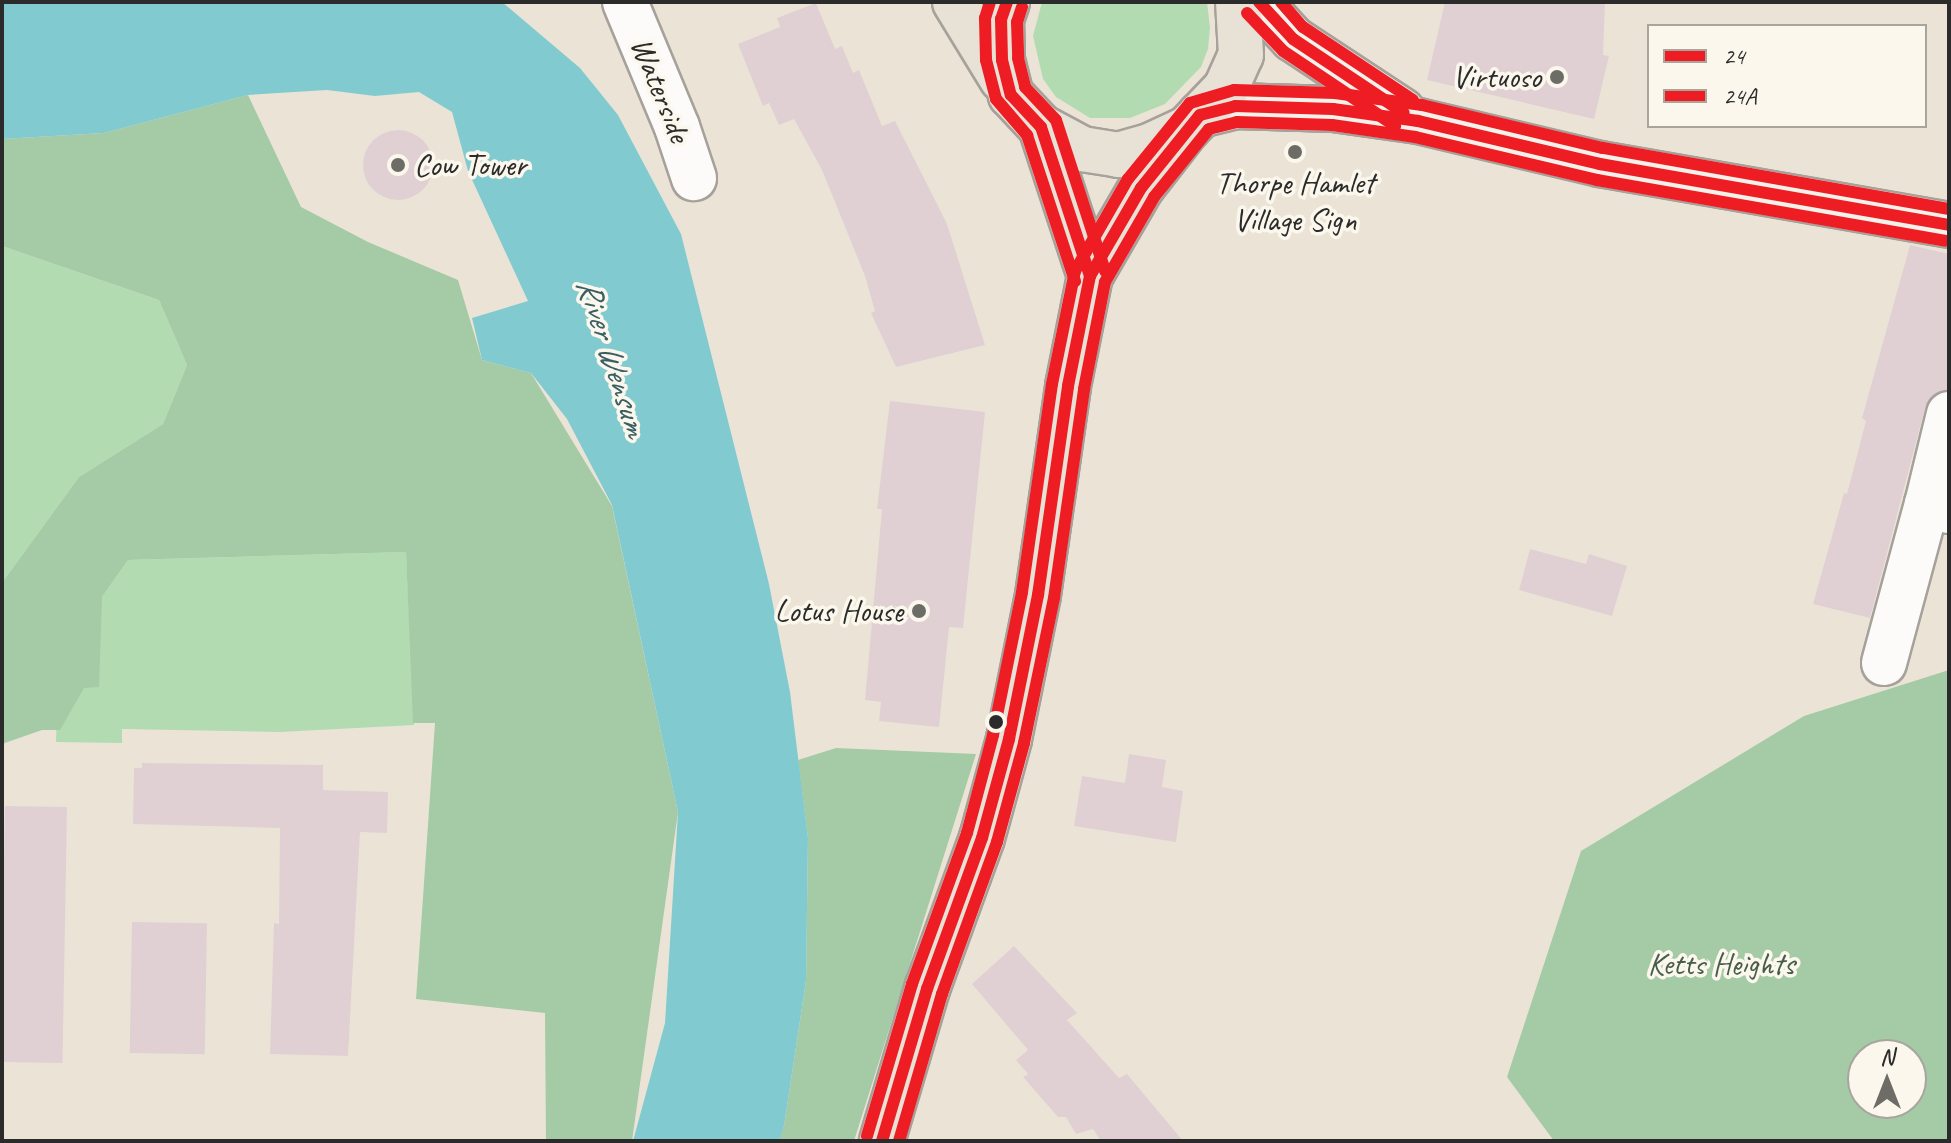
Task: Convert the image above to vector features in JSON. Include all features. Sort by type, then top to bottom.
[{"type":"main road","points":[[955,2],[1011,95],[1041,127],[1082,149],[1118,155],[1152,145],[1194,122],[1235,106],[1270,104],[1333,109],[1418,121],[1600,164],[1949,225]]},
{"type":"main road","points":[[1007,2],[1001,19],[1002,60],[1011,95]]},
{"type":"main road","points":[[882,1141],[927,989],[982,838],[1009,739],[1038,595],[1068,386],[1090,276],[1141,188],[1226,88],[1241,55],[1238,2]]},
{"type":"main road","points":[[1259,2],[1293,39],[1418,121]]},
{"type":"main road","points":[[1041,127],[1090,276]]},
{"type":"street","name":"Waterside","points":[[625,2],[677,127],[694,178]]},
{"type":"street","points":[[1884,663],[1938,507],[1949,414]]},
{"type":"green space","points":[[1042,2],[1207,2],[1210,28],[1208,49],[1201,67],[1165,104],[1130,118],[1090,118],[1056,97],[1043,79],[1033,36]]},
{"type":"green space","points":[[248,95],[301,207],[368,242],[458,280],[482,360],[531,373],[612,506],[678,812],[632,1141],[546,1141],[545,1013],[416,999],[435,723],[413,723],[406,552],[128,560],[102,597],[99,687],[84,688],[60,730],[42,730],[2,744],[4,580],[79,477],[163,424],[187,365],[159,300],[2,246],[2,139],[104,133]]},
{"type":"green space","points":[[2,246],[159,300],[187,365],[163,424],[79,477],[4,580],[5,612],[2,612]]},
{"type":"green space","points":[[406,552],[414,725],[280,732],[122,729],[122,743],[56,742],[57,709],[102,597],[128,560]]},
{"type":"green space","name":"Ketts Heights","points":[[1949,670],[1949,1141],[1554,1141],[1507,1077],[1581,851],[1804,716]]},
{"type":"green space","points":[[836,748],[976,754],[854,1141],[778,1141],[784,1126],[806,981],[808,838],[798,760]]},
{"type":"water","name":"River Wensum","points":[[2,2],[502,2],[580,68],[618,115],[681,234],[769,584],[790,692],[808,838],[806,981],[784,1126],[779,1141],[633,1141],[665,1023],[678,812],[612,505],[567,419],[531,373],[482,360],[472,318],[528,301],[468,171],[452,112],[419,92],[375,96],[327,90],[248,95],[104,133],[2,139]]},
{"type":"building","points":[[1445,2],[1605,2],[1603,55],[1609,56],[1594,119],[1427,80]]},
{"type":"building","points":[[816,3],[835,49],[842,46],[853,73],[859,70],[882,126],[895,121],[947,224],[985,345],[896,367],[871,313],[875,311],[865,276],[822,170],[794,119],[779,125],[769,103],[763,106],[738,44],[780,27],[777,18]]},
{"type":"building","name":"Cow Tower","points":[[391,130],[405,130],[427,145],[433,165],[431,178],[423,190],[405,200],[391,200],[369,185],[363,172],[363,158],[378,136]]},
{"type":"building","points":[[1910,245],[1949,254],[1949,390],[1932,396],[1925,408],[1870,618],[1813,604],[1844,493],[1847,494],[1866,421],[1862,418]]},
{"type":"building","points":[[890,401],[985,412],[963,628],[949,627],[939,727],[879,721],[881,702],[865,700],[882,509],[877,509]]},
{"type":"building","points":[[1530,549],[1586,564],[1589,554],[1627,566],[1612,616],[1519,590]]},
{"type":"building","points":[[1129,754],[1166,760],[1162,787],[1183,791],[1176,842],[1074,826],[1082,776],[1125,783]]},
{"type":"building","points":[[142,763],[323,765],[323,790],[388,792],[387,833],[360,832],[348,1056],[270,1054],[274,923],[279,924],[280,828],[133,824],[134,768],[142,768]]},
{"type":"building","points":[[5,806],[67,807],[63,1063],[2,1062]]},
{"type":"building","points":[[132,922],[207,923],[205,1054],[130,1053]]},
{"type":"building","points":[[1014,946],[1077,1013],[1067,1020],[1119,1078],[1127,1074],[1183,1141],[1101,1141],[1093,1129],[1076,1134],[1066,1117],[1058,1117],[1023,1077],[1028,1074],[1016,1060],[1028,1050],[972,984]]},
{"type":"transit line","name":"24A","points":[[990,2],[985,18],[986,60],[996,99],[1027,135],[1075,281]]},
{"type":"transit line","name":"24","points":[[1007,2],[1001,19],[1002,60],[1011,95],[1041,127],[1090,276]]},
{"type":"transit line","name":"24","points":[[1259,2],[1293,39],[1404,113]]},
{"type":"transit line","points":[[1281,2],[1303,27],[1413,100]]},
{"type":"transit line","points":[[1022,7],[1017,22],[1018,58],[1025,87],[1056,120],[1105,271]]},
{"type":"transit line","name":"24A","points":[[1247,13],[1283,51],[1395,126]]},
{"type":"transit line","points":[[867,1136],[912,984],[967,833],[993,735],[1022,592],[1052,384],[1075,271],[1128,179],[1190,103],[1234,90],[1335,93],[1422,105],[1603,148],[1949,209]]},
{"type":"transit line","name":"24","points":[[882,1141],[927,989],[982,838],[1009,739],[1038,595],[1068,386],[1090,276],[1141,188],[1200,115],[1235,106],[1333,109],[1418,121],[1600,164],[1949,225]]},
{"type":"transit line","name":"24A","points":[[899,1141],[942,994],[997,842],[1024,743],[1054,598],[1084,389],[1105,282],[1154,197],[1209,129],[1237,122],[1332,125],[1415,137],[1597,180],[1946,241]]},
{"type":"place","name":"Virtuoso","points":[[1557,77]]},
{"type":"place","name":"Thorpe Hamlet Village Sign","points":[[1295,152]]},
{"type":"place","name":"Cow Tower","points":[[398,165]]},
{"type":"place","name":"Lotus House","points":[[919,611]]}]
